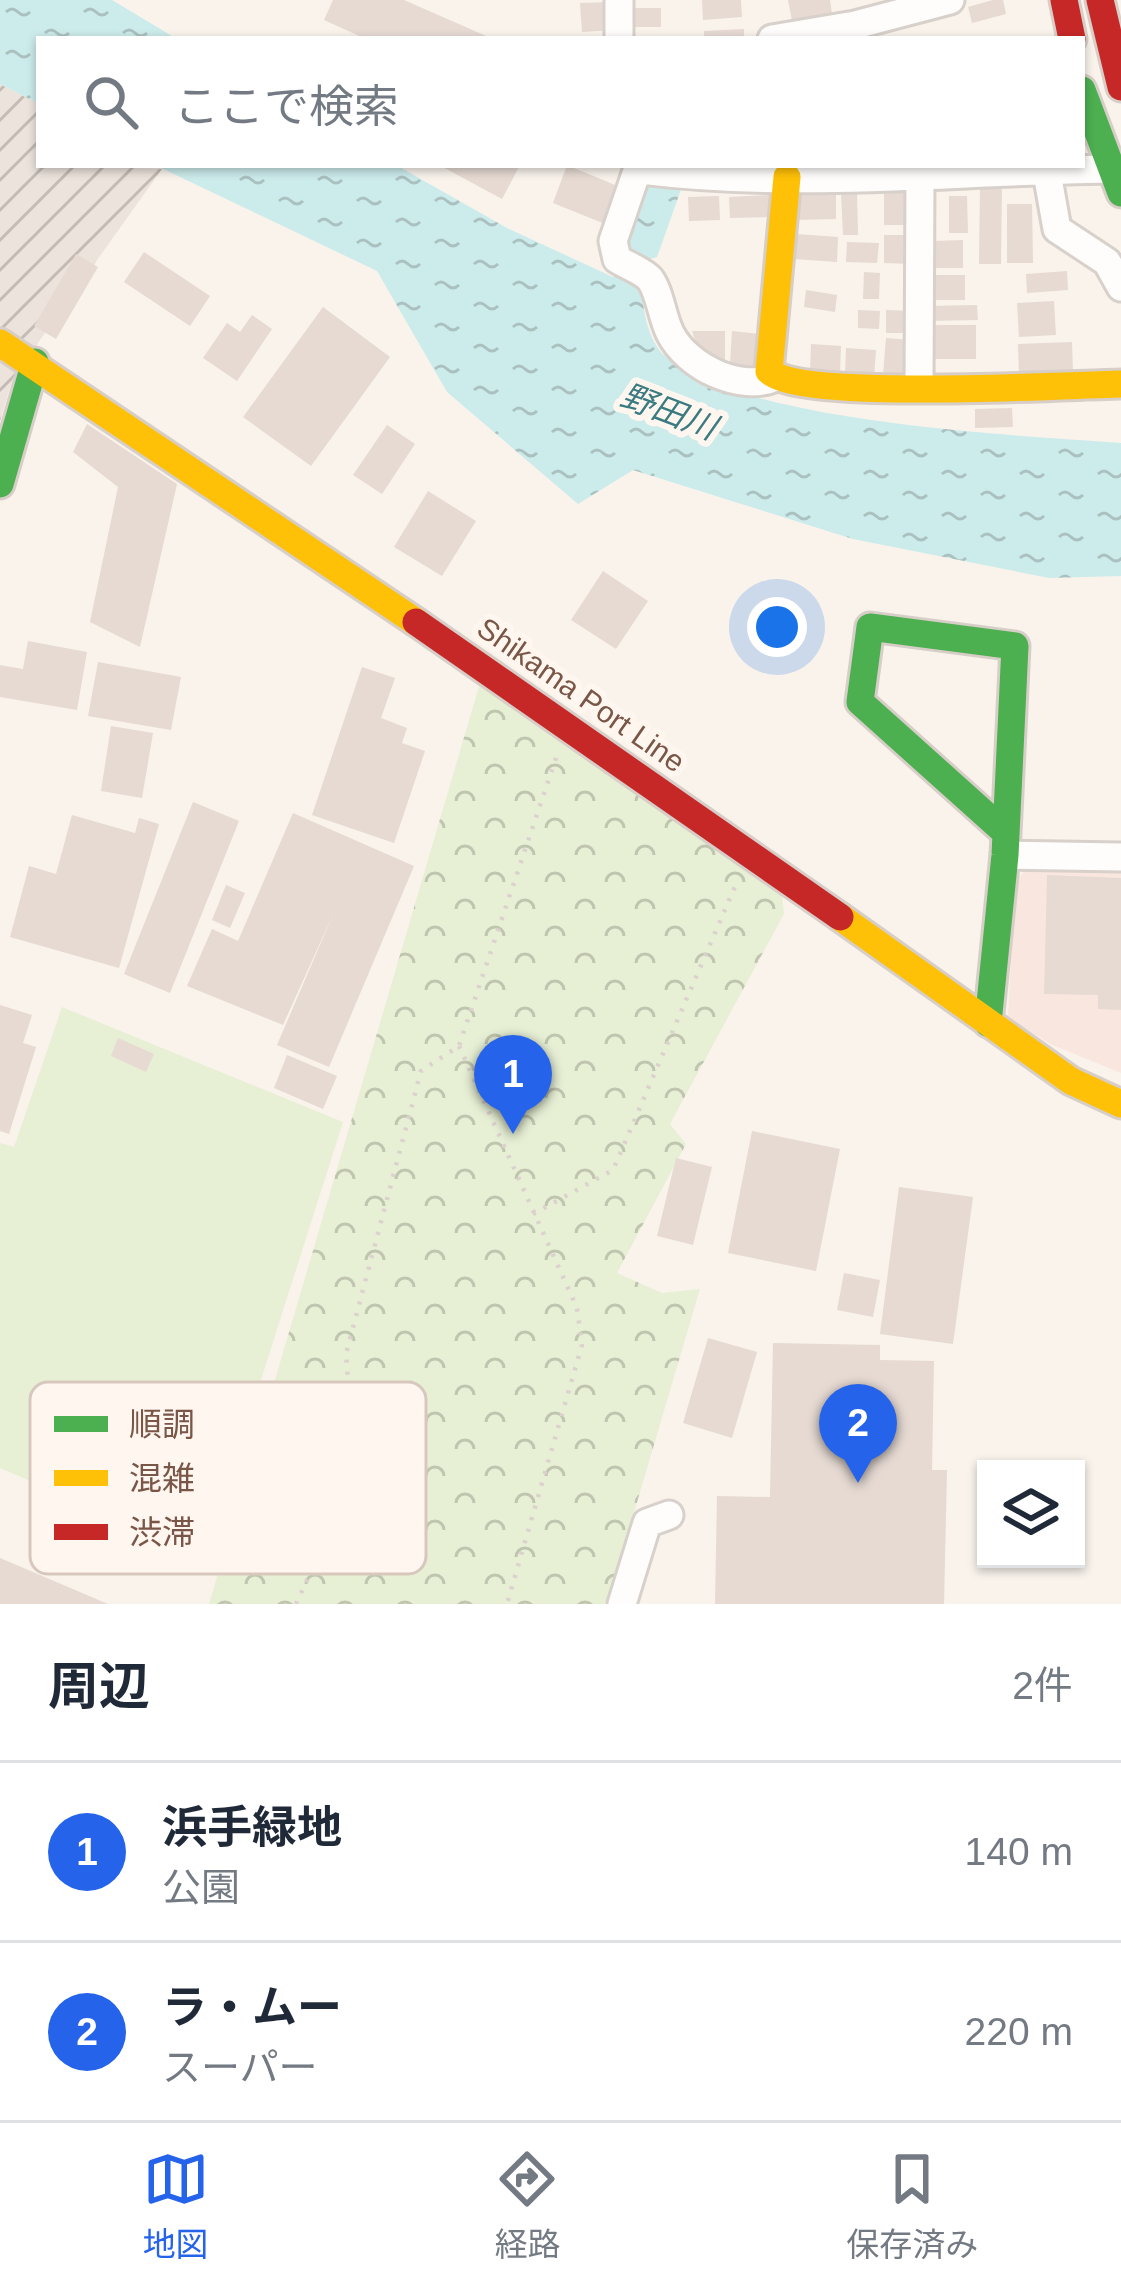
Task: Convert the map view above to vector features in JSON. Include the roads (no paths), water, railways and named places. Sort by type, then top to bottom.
[{"type":"main road","points":[[1064,0],[1071,36]]},
{"type":"main road","points":[[1100,0],[1121,87]]},
{"type":"main road","points":[[1085,97],[1117,177]]},
{"type":"main road","points":[[788,177],[770,371],[781,382],[830,388],[1121,384]]},
{"type":"main road","name":"Shikama Port Line","points":[[0,343],[35,362],[567,724],[1071,1081],[1121,1104]]},
{"type":"main road","points":[[0,484],[35,362]]},
{"type":"main road","points":[[988,1023],[1005,844],[1015,646],[870,627],[860,702],[1005,844]]},
{"type":"street","points":[[619,0],[619,36]]},
{"type":"street","points":[[791,36],[855,26],[950,0]]},
{"type":"street","points":[[776,377],[758,385],[726,377],[686,356],[671,335],[649,278],[617,259],[613,241],[640,168],[689,176],[758,171],[788,177],[1047,173],[1117,177]]},
{"type":"street","points":[[1047,173],[1058,229],[1107,262],[1121,287]]},
{"type":"street","points":[[919,386],[920,178]]},
{"type":"street","points":[[1005,844],[1121,857]]},
{"type":"street","points":[[622,1604],[647,1523],[669,1515]]},
{"type":"water","points":[[0,0],[112,0],[172,36],[36,36],[36,102],[0,84]]},
{"type":"water","name":"野田川","points":[[161,168],[401,168],[507,228],[613,277],[629,249],[624,242],[649,180],[684,181],[657,257],[643,261],[647,324],[665,356],[703,379],[815,411],[950,430],[1121,443],[1121,576],[1049,578],[853,539],[633,470],[578,504],[447,392],[377,271]]},
{"type":"place","name":"浜手緑地","points":[[513,1134]]},
{"type":"place","name":"ラ・ムー","points":[[858,1483]]}]
